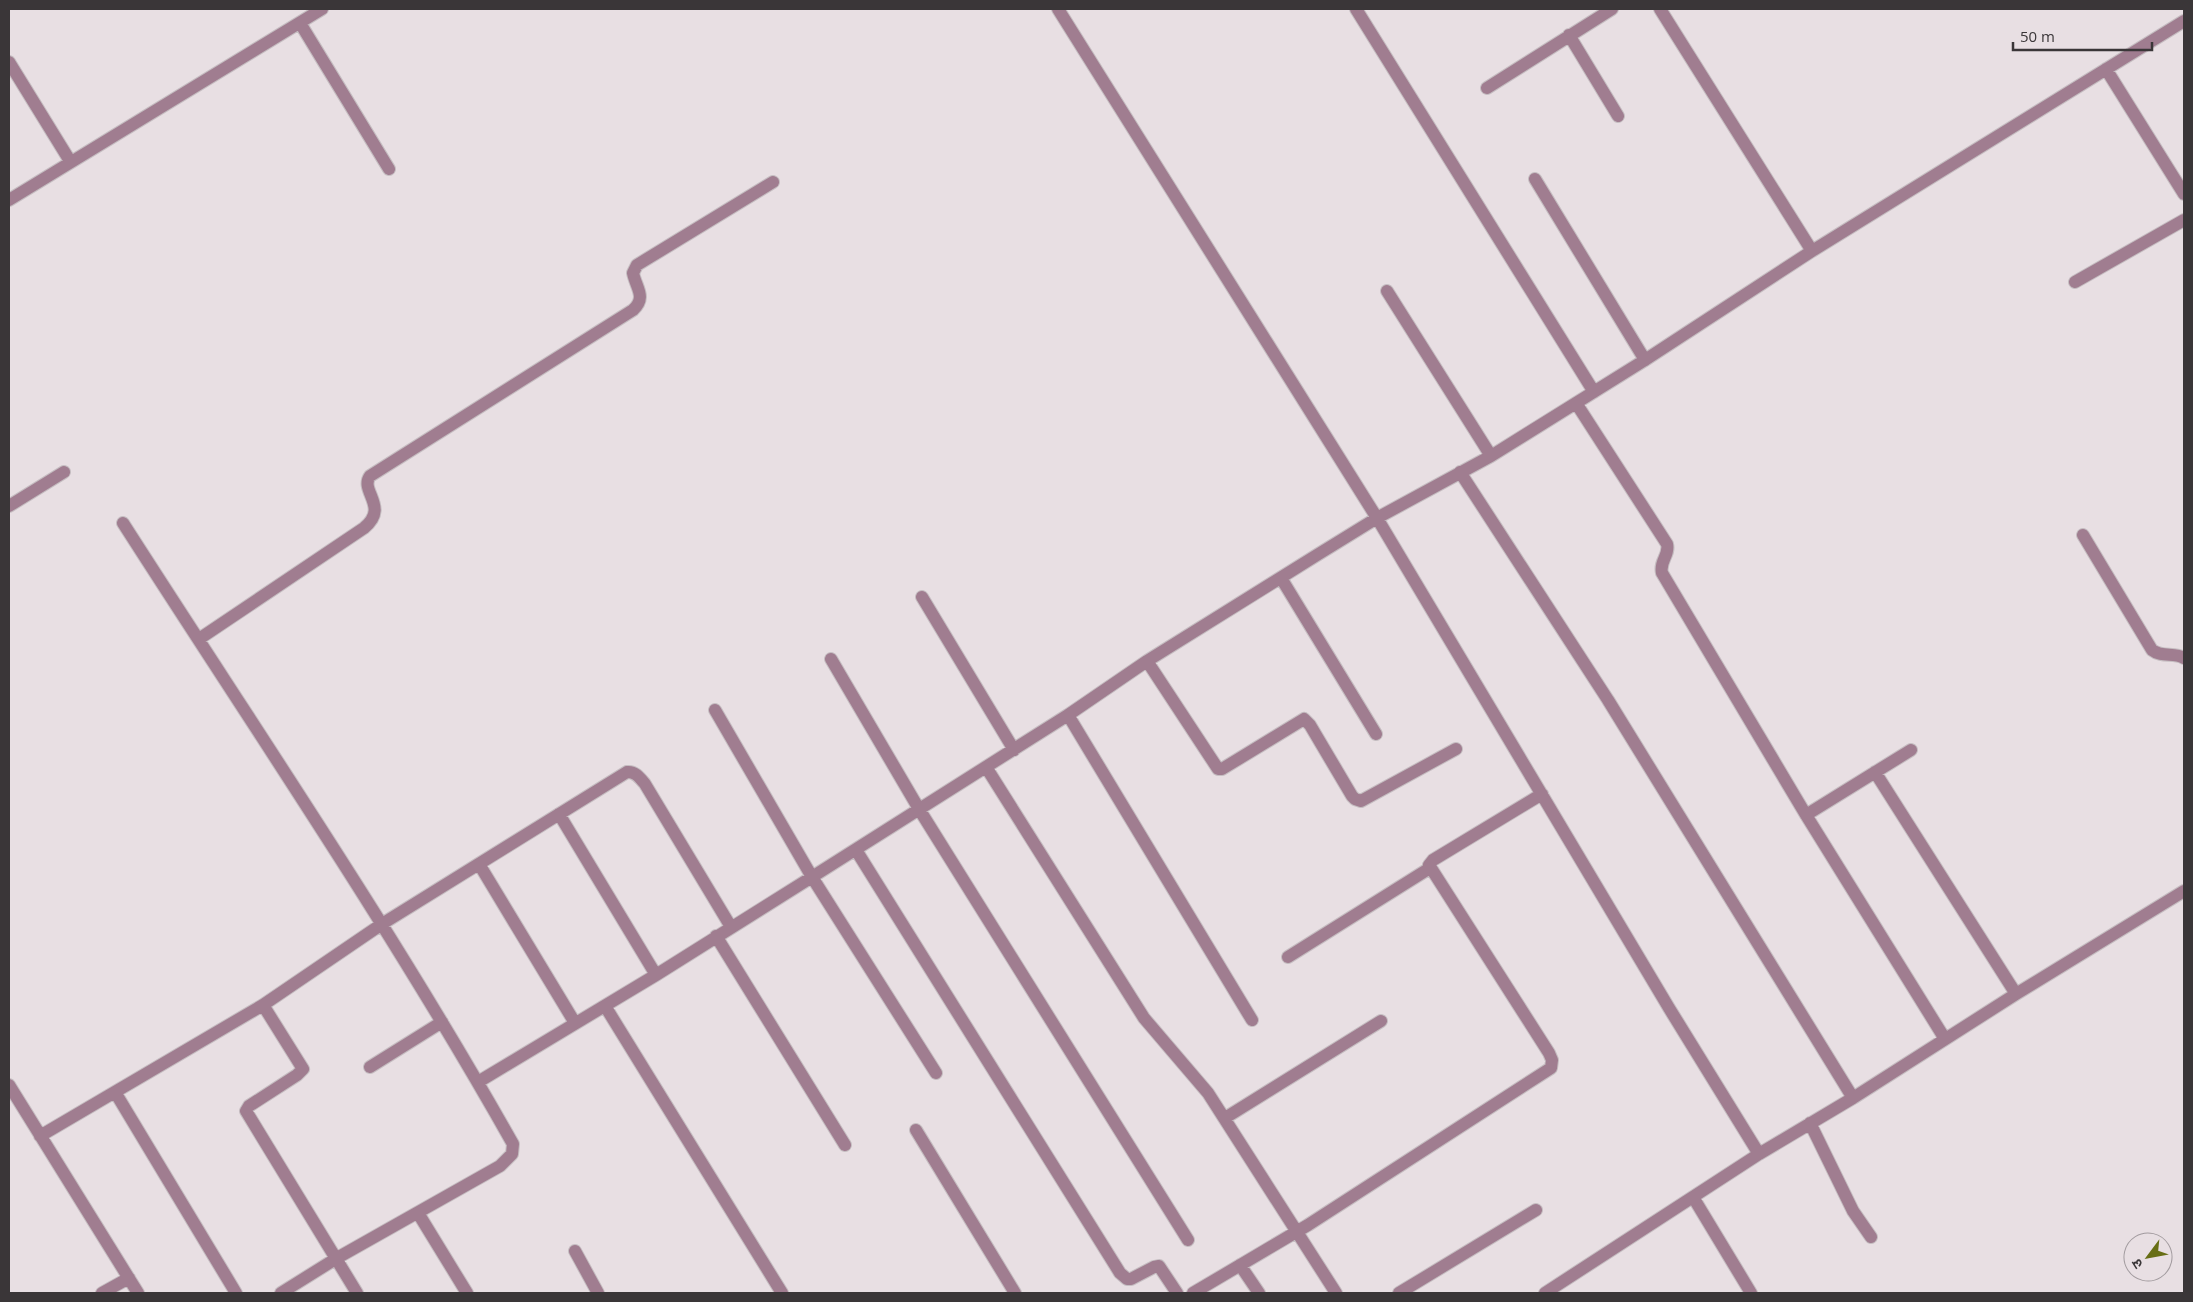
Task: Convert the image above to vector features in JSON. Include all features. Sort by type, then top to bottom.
[{"type":"street","points":[[9,200],[70,161],[322,9]]},
{"type":"street","points":[[1058,9],[1377,518],[1669,1008],[1759,1154]]},
{"type":"street","points":[[1356,9],[1594,392]]},
{"type":"street","points":[[1487,88],[1612,9]]},
{"type":"street","points":[[1660,9],[1812,251]]},
{"type":"street","points":[[478,1082],[656,975],[856,850],[1068,715],[1147,661],[1377,518],[1491,456],[1645,360],[1812,251],[2184,21]]},
{"type":"street","points":[[300,23],[389,168]]},
{"type":"street","points":[[1569,35],[1618,116]]},
{"type":"street","points":[[9,62],[70,161]]},
{"type":"street","points":[[2106,69],[2184,194]]},
{"type":"street","points":[[1535,179],[1645,360]]},
{"type":"street","points":[[199,639],[364,528],[374,519],[375,512],[368,482],[369,477],[633,310],[642,298],[633,272],[637,265],[773,182]]},
{"type":"street","points":[[2075,282],[2184,220]]},
{"type":"street","points":[[1387,291],[1491,456]]},
{"type":"street","points":[[1576,403],[1667,544],[1668,553],[1661,566],[1662,572],[1806,815],[1945,1039]]},
{"type":"street","points":[[9,506],[64,472]]},
{"type":"street","points":[[1460,472],[1608,700],[1853,1098]]},
{"type":"street","points":[[123,523],[382,924],[478,1082],[513,1144],[512,1154],[500,1166],[337,1258],[281,1293]]},
{"type":"street","points":[[2083,536],[2152,650],[2158,655],[2178,655],[2184,658]]},
{"type":"street","points":[[1281,578],[1376,734]]},
{"type":"street","points":[[922,597],[1014,750]]},
{"type":"street","points":[[831,659],[919,809],[1188,1240]]},
{"type":"street","points":[[1147,661],[1220,769],[1304,719],[1317,736],[1352,796],[1355,800],[1361,801],[1456,749]]},
{"type":"street","points":[[716,710],[812,877],[936,1073]]},
{"type":"street","points":[[1068,715],[1252,1020]]},
{"type":"street","points":[[1806,815],[1911,750]]},
{"type":"street","points":[[986,767],[1144,1018],[1157,1036],[1182,1061],[1226,1118],[1336,1293]]},
{"type":"street","points":[[40,1136],[263,1005],[382,924],[630,772],[636,774],[645,784],[730,927]]},
{"type":"street","points":[[1875,772],[2016,994]]},
{"type":"street","points":[[1193,1293],[1298,1230],[1545,1074],[1553,1066],[1549,1053],[1429,864],[1542,794]]},
{"type":"street","points":[[559,814],[656,975]]},
{"type":"street","points":[[856,850],[1120,1273],[1127,1279],[1131,1279],[1159,1266],[1177,1293]]},
{"type":"street","points":[[479,864],[575,1023]]},
{"type":"street","points":[[1288,957],[1430,868]]},
{"type":"street","points":[[1545,1293],[1759,1154],[1853,1098],[2016,994],[2184,891]]},
{"type":"street","points":[[716,936],[845,1144]]},
{"type":"street","points":[[263,1005],[303,1069],[246,1110],[357,1293]]},
{"type":"street","points":[[605,1006],[782,1293]]},
{"type":"street","points":[[1226,1118],[1381,1021]]},
{"type":"street","points":[[370,1067],[442,1022]]},
{"type":"street","points":[[9,1086],[138,1293]]},
{"type":"street","points":[[114,1092],[236,1293]]},
{"type":"street","points":[[1810,1123],[1853,1211],[1871,1237]]},
{"type":"street","points":[[916,1130],[1015,1293]]},
{"type":"street","points":[[1693,1197],[1751,1293]]},
{"type":"street","points":[[1400,1293],[1536,1210]]},
{"type":"street","points":[[418,1213],[467,1293]]},
{"type":"street","points":[[575,1251],[598,1293]]},
{"type":"street","points":[[1240,1265],[1259,1293]]},
{"type":"street","points":[[102,1293],[129,1278]]}]
